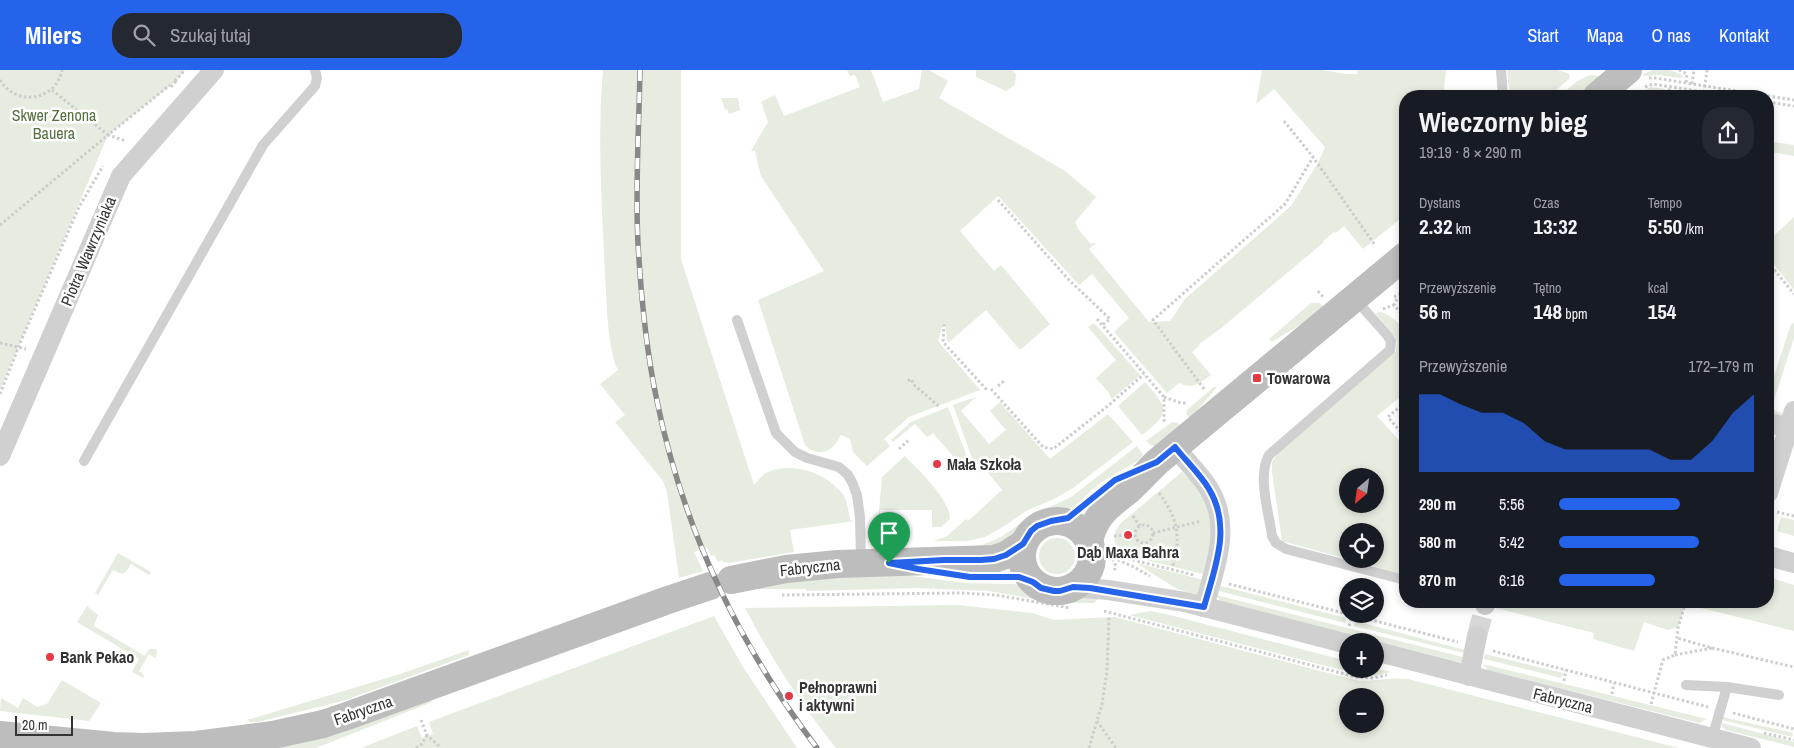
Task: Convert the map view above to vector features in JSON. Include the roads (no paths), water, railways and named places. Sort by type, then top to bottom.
[{"type":"street","name":"Piotra Wawrzyniaka","points":[[0,456],[121,176],[214,70]]},
{"type":"street","points":[[1612,90],[1637,80]]},
{"type":"street","points":[[1058,520],[1068,518],[1076,513],[1115,480],[1165,444],[1399,261]]},
{"type":"street","points":[[1774,424],[1791,420]]},
{"type":"street","points":[[1774,474],[1791,420]]},
{"type":"street","points":[[1165,444],[1208,488],[1220,517],[1221,540],[1204,607]]},
{"type":"street","points":[[1103,537],[1092,529],[1098,516],[1144,476],[1165,444]]},
{"type":"street","points":[[1058,520],[1068,522],[1103,537]]},
{"type":"street","name":"Fabryczna","points":[[0,735],[114,746],[169,747],[230,742],[298,730],[366,710],[675,597],[721,583],[786,569],[917,560],[994,559],[1006,555],[1023,544],[1031,531],[1037,526],[1058,520]]},
{"type":"street","points":[[1103,537],[1092,553],[1090,569],[1080,583],[1076,598],[1108,590],[1339,633]]},
{"type":"street","points":[[1023,544],[1022,562],[1025,572],[1033,582]]},
{"type":"street","points":[[1774,558],[1794,563]]},
{"type":"street","name":"Fabryczna","points":[[889,563],[970,577],[1012,576],[1033,582],[1041,588],[1060,591],[1076,598]]},
{"type":"street","points":[[1469,676],[1477,642]]},
{"type":"street","name":"Fabryczna","points":[[1384,653],[1750,748]]},
{"type":"lane","points":[[84,461],[263,145],[315,86],[317,76],[315,70]]},
{"type":"lane","points":[[1501,70],[1503,90]]},
{"type":"lane","points":[[1354,298],[1387,335],[1391,341],[1390,350],[1268,455],[1264,464],[1263,475],[1272,536],[1276,543],[1286,549],[1399,578]]},
{"type":"lane","points":[[737,320],[776,433],[795,452],[807,458],[839,467],[848,475],[852,482],[857,496],[860,517],[861,563]]},
{"type":"lane","points":[[1686,685],[1727,687],[1779,694]]},
{"type":"lane","points":[[1712,738],[1727,687]]},
{"type":"tunnel","points":[[1477,636],[1484,608]]},
{"type":"railway","points":[[640,70],[637,200],[638,244],[644,323],[657,401],[668,448],[698,539],[718,584],[763,668],[817,748]]},
{"type":"place","name":"Towarowa","points":[[1257,378]]},
{"type":"place","name":"Mała Szkoła","points":[[937,464]]},
{"type":"place","name":"Dąb Maxa Bahra","points":[[1128,535]]},
{"type":"place","name":"Bank Pekao","points":[[50,657]]},
{"type":"place","name":"Pełnoprawni i aktywni","points":[[789,696]]},
{"type":"park label","name":"Skwer Zenona Bauera","points":[[54,124]]}]
